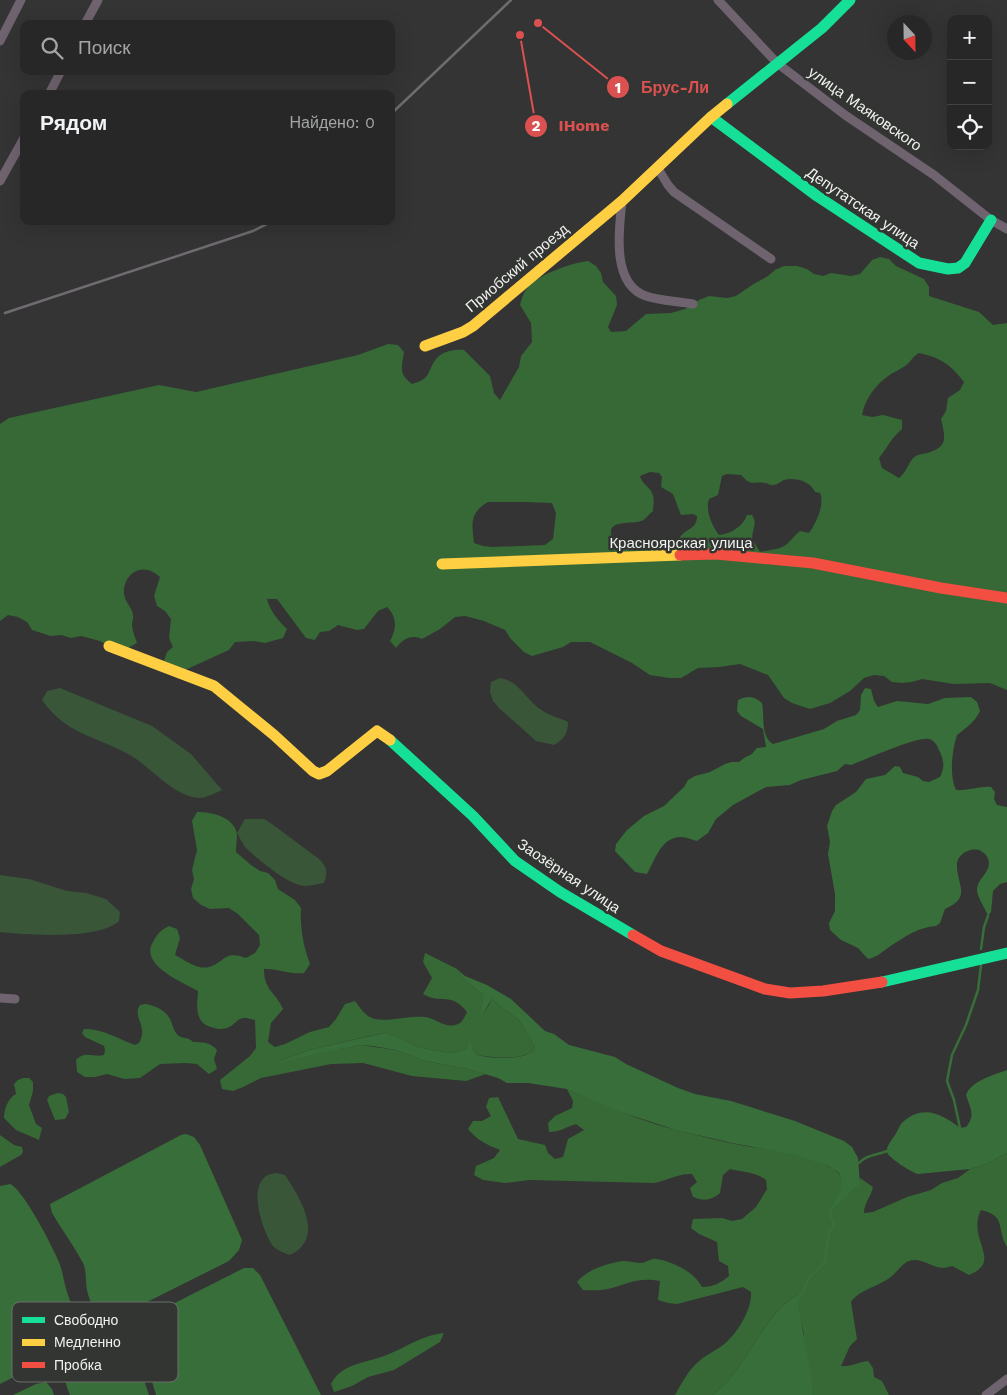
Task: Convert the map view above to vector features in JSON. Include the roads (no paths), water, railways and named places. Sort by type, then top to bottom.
[{"type":"street","points":[[0,41],[21,0]]},
{"type":"street","points":[[88,20],[98,0]]},
{"type":"street","name":"улица Маяковского","points":[[718,0],[777,63],[845,115],[934,175],[991,220],[1007,229]]},
{"type":"street","name":"Приобский проезд","points":[[425,346],[463,332],[473,326],[622,201],[711,117],[822,28],[850,0]]},
{"type":"street","points":[[51,90],[59,75]]},
{"type":"street","name":"Депутатская улица","points":[[711,117],[817,196],[919,264],[948,269],[958,268],[965,263],[991,220]]},
{"type":"street","points":[[0,181],[20,145]]},
{"type":"street","points":[[657,166],[674,192],[771,259]]},
{"type":"street","points":[[622,201],[618,236],[620,257],[628,283],[634,290],[646,297],[692,304]]},
{"type":"street","name":"Красноярская улица","points":[[442,564],[716,554],[813,563],[941,588],[1007,598]]},
{"type":"street","name":"Заозёрная улица","points":[[109,646],[214,686],[274,735],[313,771],[319,774],[328,770],[377,731],[422,768],[473,816],[515,861],[560,892],[661,951],[765,990],[790,993],[823,991],[888,981],[1007,953]]},
{"type":"street","points":[[0,998],[15,999]]},
{"type":"street","points":[[986,1395],[1007,1379]]},
{"type":"waterway","points":[[981,949],[984,927],[988,916]]},
{"type":"waterway","points":[[960,1128],[954,1100],[947,1081],[952,1055],[966,1025],[978,990],[981,965]]},
{"type":"waterway","points":[[859,1163],[862,1160],[887,1151]]},
{"type":"waterway","points":[[801,1295],[809,1278],[825,1261],[829,1232],[834,1224],[830,1214],[831,1211]]},
{"type":"railway","points":[[395,110],[511,0]]},
{"type":"railway","points":[[5,313],[253,231],[265,225]]},
{"type":"place","name":"Брус-Ли","points":[[538,23]]},
{"type":"place","name":"IHome","points":[[520,35]]}]
